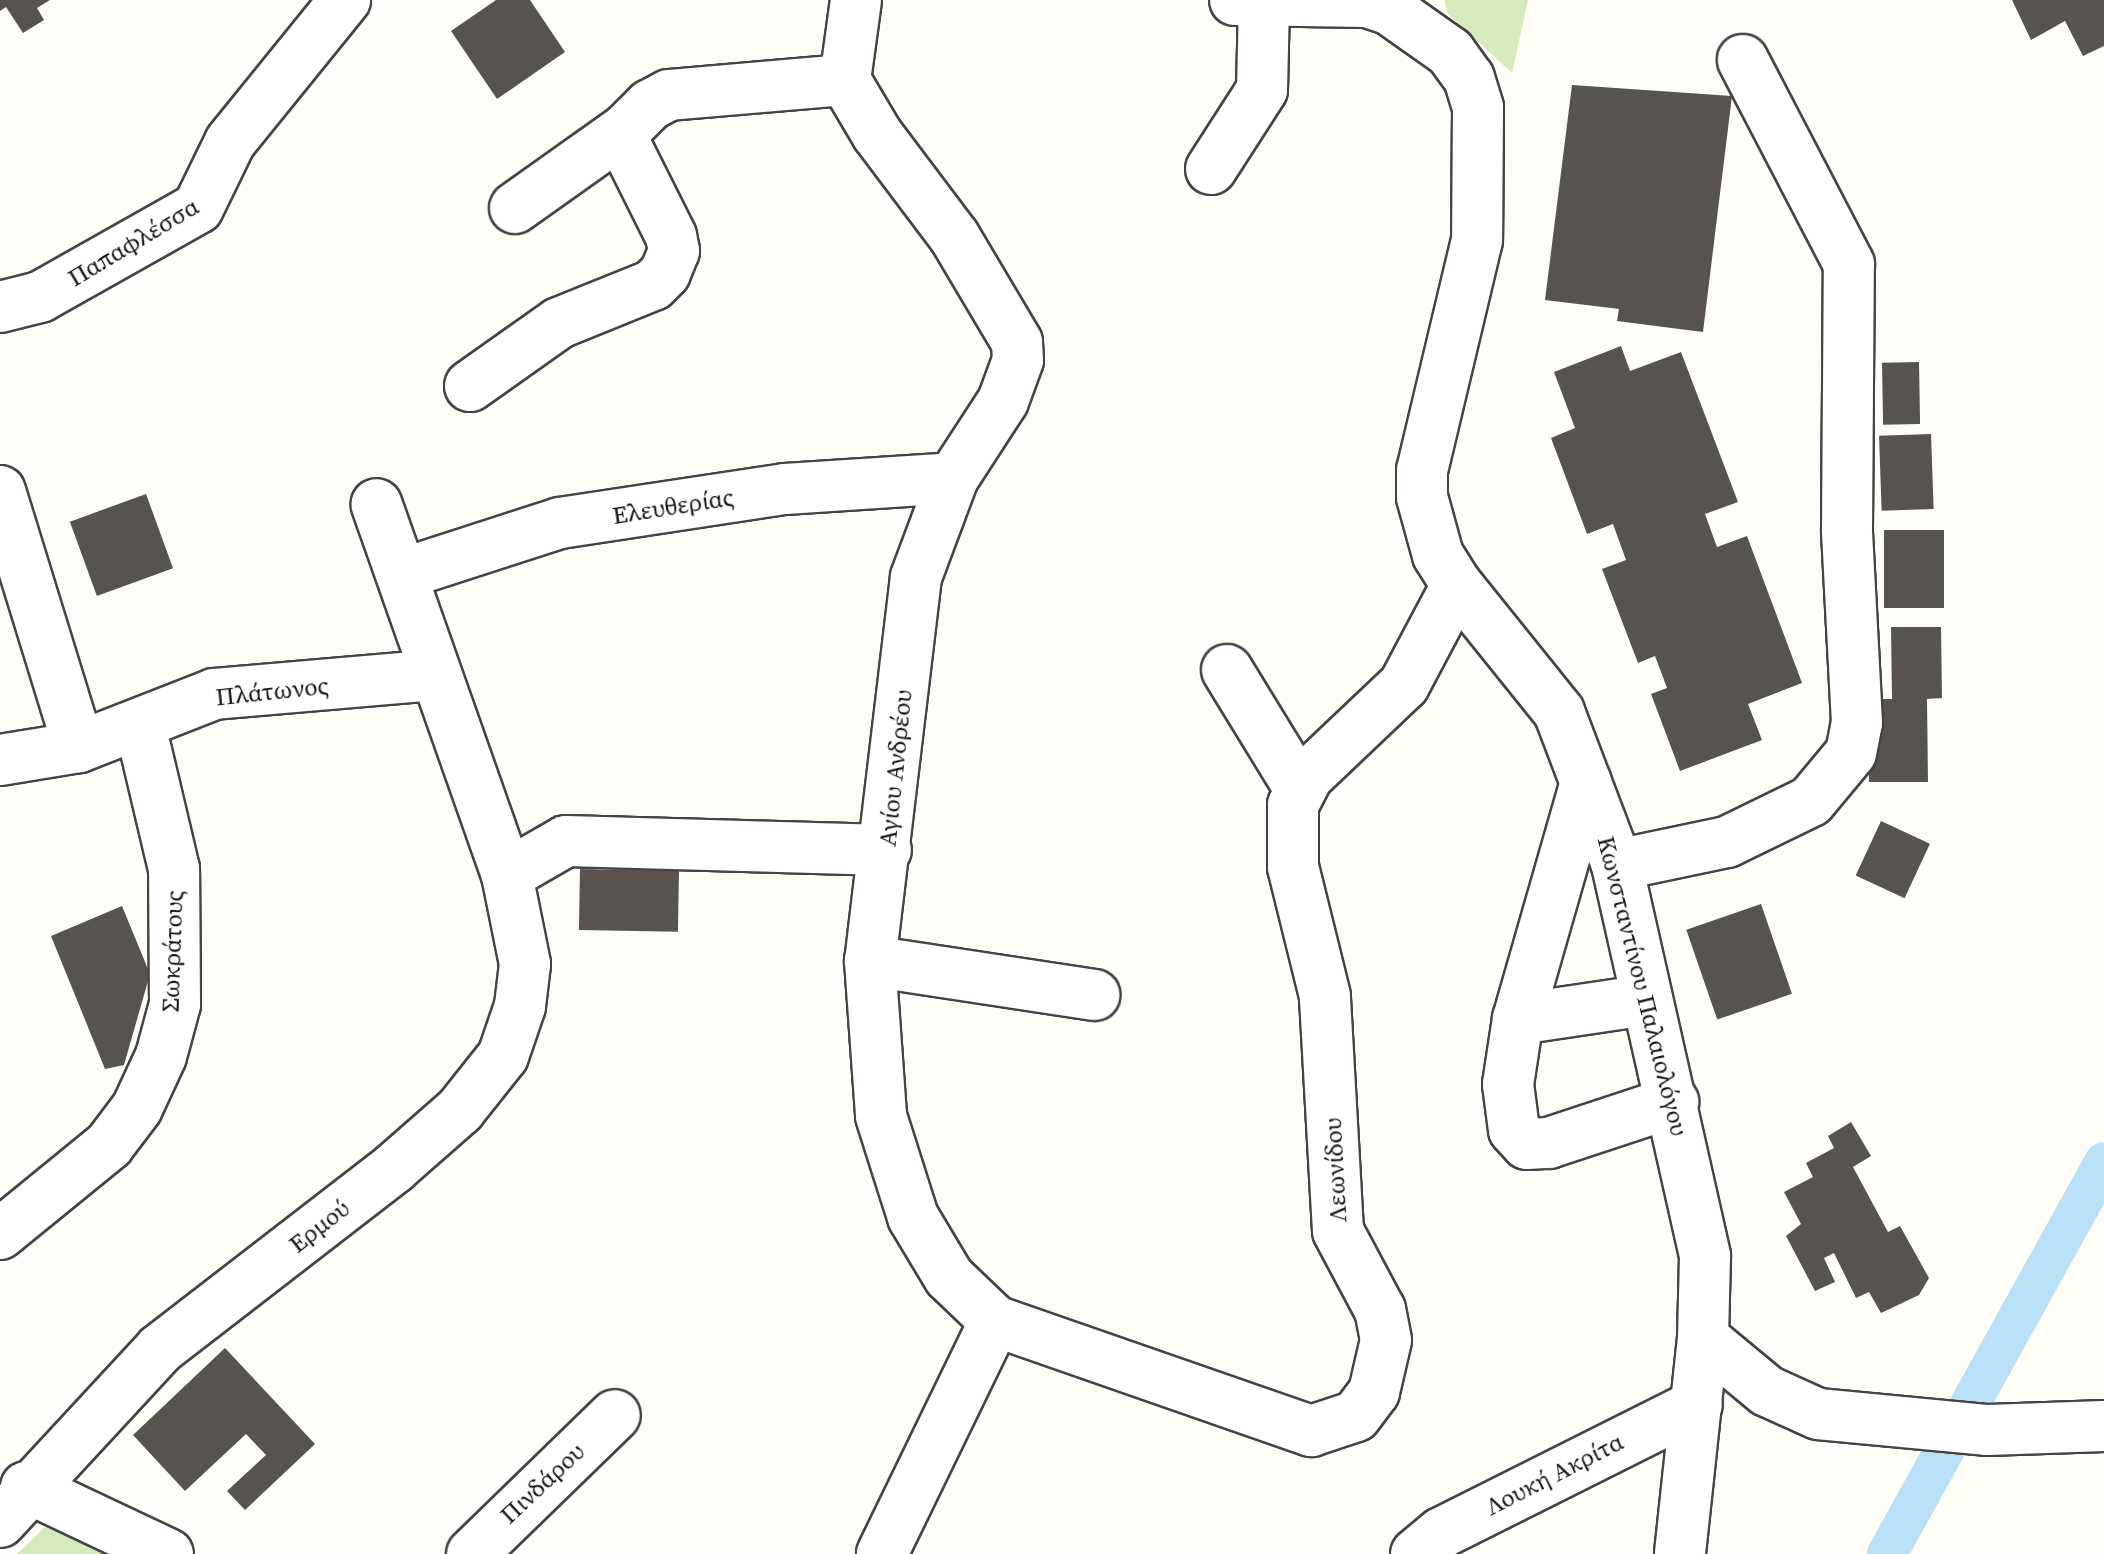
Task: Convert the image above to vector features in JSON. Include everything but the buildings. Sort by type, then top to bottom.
[{"type":"street","name":"Παπαφλέσσα","points":[[0,306],[40,296],[198,208],[230,142],[345,0]]},
{"type":"street","points":[[515,208],[669,96],[845,80],[856,0]]},
{"type":"street","points":[[1211,168],[1262,90],[1254,2]]},
{"type":"street","name":"Κωνσταντίνου Παλαιολόγου","points":[[1254,2],[1367,2],[1389,9],[1422,28],[1469,78],[1479,132],[1477,240],[1422,470],[1428,524],[1457,585],[1548,692],[1617,865],[1703,1241],[1703,1338],[1680,1554]]},
{"type":"street","points":[[1617,865],[1727,842],[1810,801],[1851,753],[1857,722],[1847,529],[1849,264],[1743,60]]},
{"type":"street","name":"Αγίου Ανδρέου","points":[[845,80],[877,134],[954,236],[1018,342],[1012,383],[953,478],[916,577],[870,961],[881,1116],[913,1217],[949,1277],[995,1321]]},
{"type":"street","points":[[470,386],[560,323],[652,285],[665,274],[674,251],[670,236],[625,144],[626,129]]},
{"type":"street","name":"Ελευθερίας","points":[[402,574],[560,523],[785,489],[953,478]]},
{"type":"street","points":[[0,491],[79,747]]},
{"type":"street","name":"Ερμού","points":[[13,1504],[160,1349],[460,1110],[502,1056],[520,1006],[524,964],[506,875],[376,504]]},
{"type":"street","points":[[1227,670],[1300,788],[1393,698],[1457,585]]},
{"type":"street","name":"Πλάτωνος","points":[[0,760],[79,747],[214,694],[435,675]]},
{"type":"street","name":"Σωκράτους","points":[[0,1234],[109,1145],[137,1108],[161,1056],[175,1004],[174,869],[140,724]]},
{"type":"street","points":[[1586,782],[1518,1019],[1508,1084],[1514,1130],[1527,1144],[1549,1143],[1673,1102]]},
{"type":"street","name":"Λεωνίδου","points":[[995,1321],[1311,1430],[1356,1416],[1374,1392],[1386,1340],[1380,1310],[1338,1231],[1325,996],[1294,868],[1293,805],[1300,788]]},
{"type":"street","points":[[506,875],[566,841],[886,850]]},
{"type":"street","points":[[870,961],[1094,995]]},
{"type":"street","points":[[1518,1019],[1648,1000]]},
{"type":"street","points":[[882,1554],[995,1321]]},
{"type":"street","points":[[1703,1338],[1796,1406],[1859,1423],[1977,1430],[2104,1426]]},
{"type":"street","name":"Λουκή Ακρίτα","points":[[1416,1554],[1441,1533],[1697,1405]]},
{"type":"street","name":"Πινδάρου","points":[[472,1554],[615,1414]]},
{"type":"street","points":[[13,1504],[168,1554]]},
{"type":"green space","points":[[1444,0],[1528,0],[1512,73],[1448,14]]},
{"type":"green space","points":[[45,1527],[106,1554],[17,1554]]},
{"type":"waterway","points":[[1887,1554],[2104,1162]]}]
